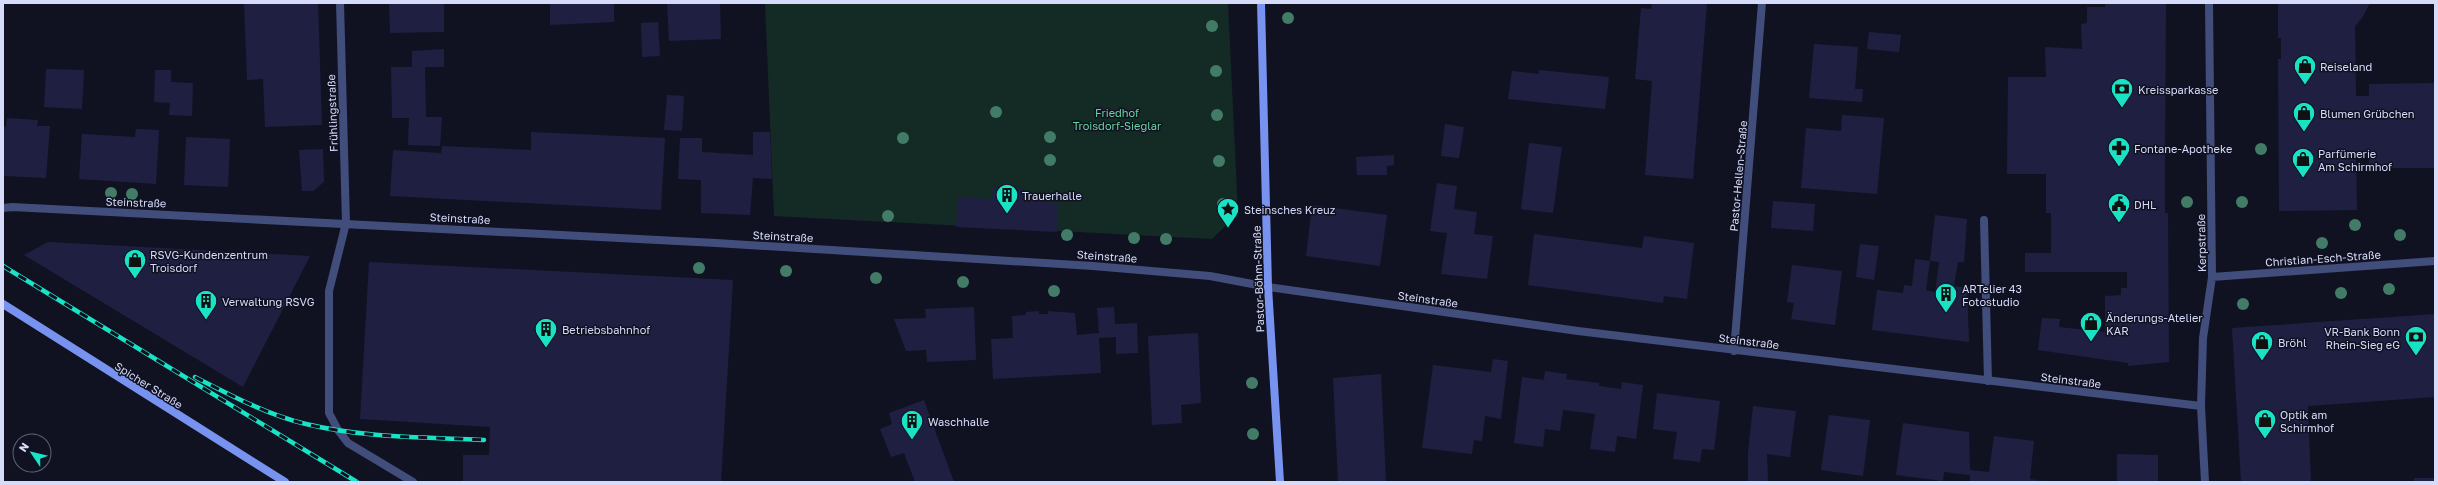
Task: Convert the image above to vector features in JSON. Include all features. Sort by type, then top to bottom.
[{"type":"street","name":"Frühlingstraße","points":[[340,3],[346,223],[329,290],[329,413],[338,430],[348,443],[413,482]]},
{"type":"street","name":"Pastor-Böhm-Straße","points":[[1262,3],[1268,287],[1280,482]]},
{"type":"street","name":"Pastor-Hellen-Straße","points":[[1734,351],[1762,3]]},
{"type":"street","name":"Kerpstraße","points":[[2205,482],[2201,406],[2203,338],[2212,277],[2209,3]]},
{"type":"street","name":"Steinstraße","points":[[3,208],[12,207],[346,223],[1093,266],[1210,276],[1268,287],[1734,351],[2201,406]]},
{"type":"street","points":[[1984,220],[1988,381]]},
{"type":"street","name":"Christian-Esch-Straße","points":[[2212,277],[2435,261]]},
{"type":"street","name":"Spicher Straße","points":[[3,304],[285,482]]},
{"type":"green space","name":"Friedhof Troisdorf-Sieglar","points":[[765,3],[1228,3],[1238,214],[1212,239],[774,216]]},
{"type":"building","points":[[244,3],[318,3],[322,125],[265,127],[263,79],[247,80]]},
{"type":"building","points":[[389,3],[444,3],[444,32],[390,33]]},
{"type":"building","points":[[550,3],[614,3],[614,22],[550,25]]},
{"type":"building","points":[[667,3],[720,3],[721,39],[669,41]]},
{"type":"building","points":[[1652,3],[1707,3],[1693,179],[1645,175],[1652,81],[1635,79],[1641,8],[1651,9]]},
{"type":"building","points":[[2105,3],[2166,3],[2165,213],[2168,213],[2169,362],[2128,366],[2128,363],[2038,350],[2042,318],[2060,319],[2059,327],[2105,332],[2105,296],[2121,295],[2121,288],[2127,288],[2127,272],[2025,272],[2025,253],[2051,253],[2051,213],[2046,213],[2046,174],[2007,174],[2008,77],[2046,77],[2045,47],[2082,49],[2081,24],[2087,23],[2087,7],[2105,7]]},
{"type":"building","points":[[2278,3],[2370,3],[2362,18],[2355,26],[2356,96],[2369,96],[2369,84],[2435,83],[2435,168],[2369,168],[2369,155],[2356,154],[2357,210],[2279,211],[2278,59],[2281,59],[2281,38],[2278,38]]},
{"type":"building","points":[[658,22],[660,56],[642,57],[641,23]]},
{"type":"building","points":[[1869,32],[1901,35],[1899,52],[1867,49]]},
{"type":"building","points":[[1814,44],[1858,47],[1855,89],[1863,89],[1862,102],[1809,98]]},
{"type":"building","points":[[444,49],[444,67],[425,67],[426,117],[442,117],[440,146],[408,145],[409,118],[392,118],[391,67],[412,67],[412,51]]},
{"type":"building","points":[[46,69],[84,70],[82,109],[44,107]]},
{"type":"building","points":[[155,70],[171,70],[171,82],[193,83],[192,116],[169,115],[170,103],[154,102]]},
{"type":"building","points":[[1539,70],[1609,77],[1605,109],[1508,99],[1512,71],[1539,74]]},
{"type":"building","points":[[667,95],[684,96],[682,131],[664,130]]},
{"type":"building","points":[[1842,115],[1884,118],[1877,194],[1801,188],[1806,128],[1841,131]]},
{"type":"building","points":[[7,118],[38,120],[37,126],[50,126],[46,178],[3,176],[3,127],[6,127]]},
{"type":"building","points":[[1445,124],[1464,127],[1459,158],[1441,156]]},
{"type":"building","points":[[136,129],[159,130],[156,184],[79,179],[82,134],[135,137]]},
{"type":"building","points":[[531,132],[665,138],[661,210],[390,196],[393,150],[441,153],[442,146],[531,150]]},
{"type":"building","points":[[753,132],[770,132],[772,179],[753,178],[750,215],[701,213],[701,180],[678,179],[680,138],[702,138],[702,152],[753,155]]},
{"type":"building","points":[[186,137],[230,139],[228,187],[184,185]]},
{"type":"building","points":[[1529,143],[1562,147],[1553,213],[1521,209]]},
{"type":"building","points":[[323,149],[324,182],[313,191],[302,191],[299,150]]},
{"type":"building","points":[[1394,155],[1394,165],[1387,166],[1387,175],[1357,175],[1356,157]]},
{"type":"building","points":[[1437,183],[1457,186],[1454,209],[1477,212],[1474,234],[1493,236],[1487,279],[1441,274],[1447,233],[1430,231]]},
{"type":"building","name":"Trauerhalle","points":[[993,187],[1025,189],[1024,201],[1058,203],[1057,232],[956,227],[958,197],[992,199]]},
{"type":"building","points":[[1773,201],[1815,204],[1813,231],[1771,228]]},
{"type":"building","points":[[1312,205],[1387,215],[1380,266],[1306,256]]},
{"type":"building","points":[[1935,215],[1967,219],[1964,262],[1958,262],[1954,286],[1967,288],[1969,342],[1872,330],[1877,290],[1903,293],[1904,285],[1912,286],[1915,259],[1930,261]],"holes":[[[1930,261],[1939,262],[1935,292],[1926,290]]]},
{"type":"building","points":[[1534,234],[1642,248],[1644,236],[1694,243],[1687,299],[1664,296],[1663,303],[1528,285]]},
{"type":"building","name":"Verwaltung RSVG","points":[[48,242],[310,256],[243,387],[24,255]]},
{"type":"building","points":[[1860,244],[1879,246],[1874,280],[1856,277]]},
{"type":"building","name":"Betriebsbahnhof","points":[[369,262],[733,280],[721,482],[463,482],[463,455],[489,455],[490,427],[360,419]]},
{"type":"building","points":[[1792,265],[1842,271],[1835,325],[1791,319],[1794,303],[1787,302]]},
{"type":"building","points":[[974,307],[976,360],[927,362],[926,350],[906,351],[894,319],[926,318],[925,309]]},
{"type":"building","points":[[1114,307],[1115,324],[1137,323],[1138,353],[1116,354],[1116,337],[1099,338],[1101,373],[993,379],[991,339],[1013,338],[1012,316],[1026,315],[1026,312],[1039,311],[1039,314],[1048,314],[1048,311],[1075,313],[1077,335],[1099,333],[1097,308]]},
{"type":"building","points":[[2435,314],[2435,397],[2308,406],[2311,482],[2241,482],[2232,328]]},
{"type":"building","points":[[1198,333],[1201,403],[1181,405],[1182,423],[1152,425],[1148,336]]},
{"type":"building","points":[[1493,359],[1508,361],[1501,419],[1485,416],[1482,441],[1474,440],[1472,454],[1422,448],[1433,365],[1491,372]]},
{"type":"building","points":[[1545,371],[1567,374],[1566,379],[1599,383],[1599,386],[1621,389],[1622,382],[1643,385],[1636,439],[1617,436],[1615,452],[1590,449],[1595,414],[1563,410],[1560,431],[1545,429],[1543,447],[1514,443],[1522,377],[1544,380]]},
{"type":"building","points":[[1381,374],[1386,482],[1338,482],[1333,378]]},
{"type":"building","points":[[1657,393],[1720,401],[1714,450],[1702,449],[1700,462],[1673,459],[1677,432],[1653,429]]},
{"type":"building","name":"Waschhalle","points":[[924,400],[954,482],[915,482],[904,453],[891,457],[880,429],[892,424],[889,413]]},
{"type":"building","points":[[1753,406],[1796,411],[1790,457],[1767,454],[1768,482],[1748,482],[1748,452]]},
{"type":"building","points":[[1829,415],[1870,420],[1863,476],[1821,470]]},
{"type":"building","points":[[1903,423],[1969,432],[1970,470],[1989,472],[1994,436],[2034,441],[2030,479],[2049,482],[1970,482],[1970,475],[1944,472],[1943,481],[1896,475]]},
{"type":"building","points":[[2117,454],[2158,455],[2158,482],[2117,482]]},
{"type":"building","points":[[2414,478],[2435,478],[2435,482],[2414,482]]},
{"type":"railway","points":[[3,266],[357,482]]},
{"type":"railway","points":[[195,377],[263,410],[292,420],[328,429],[372,434],[484,440]]},
{"type":"place","name":"Reiseland","points":[[2305,86]]},
{"type":"place","name":"Kreissparkasse","points":[[2122,108]]},
{"type":"place","name":"Blumen Grübchen","points":[[2304,132]]},
{"type":"place","name":"Fontane-Apotheke","points":[[2119,168]]},
{"type":"place","name":"Parfümerie Am Schirmhof","points":[[2303,178]]},
{"type":"place","name":"Trauerhalle","points":[[1007,214]]},
{"type":"place","name":"DHL","points":[[2119,224]]},
{"type":"place","name":"Steinsches Kreuz","points":[[1228,228]]},
{"type":"place","name":"RSVG-Kundenzentrum Troisdorf","points":[[135,280]]},
{"type":"place","name":"ARTelier 43 Fotostudio","points":[[1946,314]]},
{"type":"place","name":"Verwaltung RSVG","points":[[206,320]]},
{"type":"place","name":"Änderungs-Atelier KAR","points":[[2091,342]]},
{"type":"place","name":"Betriebsbahnhof","points":[[546,348]]},
{"type":"place","name":"VR-Bank Bonn Rhein-Sieg eG","points":[[2416,356]]},
{"type":"place","name":"Bröhl","points":[[2262,362]]},
{"type":"place","name":"Waschhalle","points":[[912,440]]},
{"type":"place","name":"Optik am Schirmhof","points":[[2265,440]]}]
